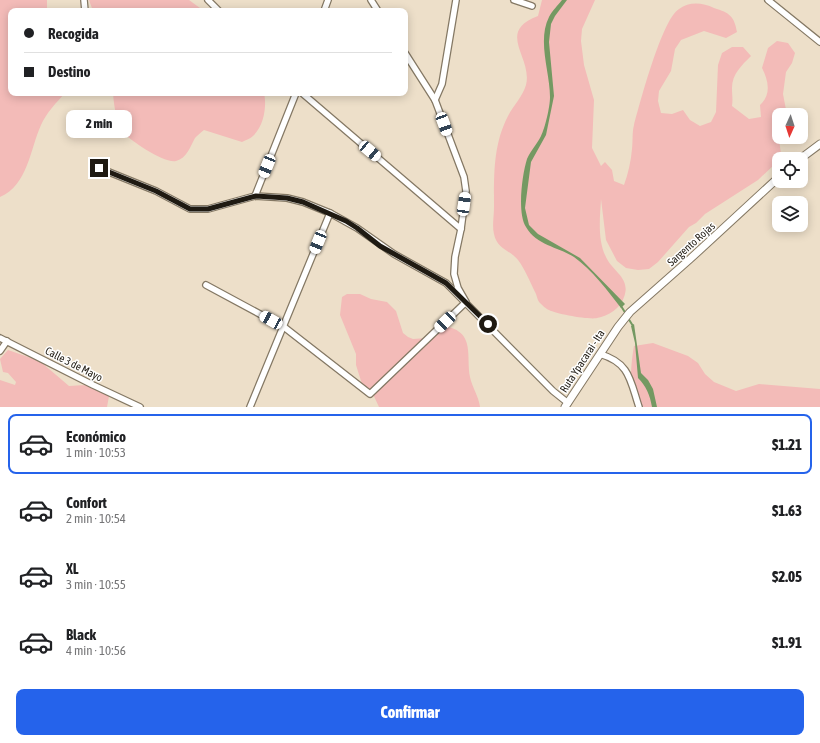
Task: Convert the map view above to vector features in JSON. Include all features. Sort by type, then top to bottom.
[{"type":"street","points":[[208,0],[216,8]]},
{"type":"street","points":[[435,100],[442,84],[456,0]]},
{"type":"street","points":[[514,0],[532,6]]},
{"type":"street","points":[[768,0],[820,42]]},
{"type":"street","points":[[408,58],[435,100],[464,177],[466,191],[461,229],[455,257],[454,274],[458,288],[466,302]]},
{"type":"street","points":[[256,196],[295,96]]},
{"type":"street","points":[[306,96],[461,229]]},
{"type":"street","points":[[808,153],[820,144]]},
{"type":"street","points":[[99,168],[156,191],[190,209],[208,209],[256,196],[287,198],[303,202],[330,213],[357,228],[394,254],[446,283],[566,405]]},
{"type":"street","name":"Sargento Rojas","points":[[618,327],[630,312],[772,183]]},
{"type":"street","points":[[250,407],[330,213]]},
{"type":"street","points":[[206,285],[284,327],[370,394],[466,302]]},
{"type":"street","name":"Ruta Ypacarai - Ita","points":[[566,405],[618,327]]},
{"type":"street","name":"Calle 3 de Mayo","points":[[0,338],[130,405],[140,407]]},
{"type":"street","points":[[0,351],[7,341]]},
{"type":"street","points":[[600,354],[614,358],[624,368],[630,379],[639,407]]},
{"type":"shaded area","points":[[0,0],[47,0],[47,8],[8,8],[8,96],[62,96],[43,120],[27,166],[17,184],[0,197]]},
{"type":"shaded area","points":[[89,0],[189,0],[200,8],[92,8]]},
{"type":"shaded area","points":[[542,0],[595,0],[582,29],[581,41],[584,65],[594,100],[592,148],[601,166],[605,162],[612,170],[614,181],[624,185],[631,158],[633,128],[646,81],[666,28],[672,16],[679,9],[683,6],[696,4],[705,5],[719,10],[728,14],[733,19],[737,32],[726,38],[704,31],[681,40],[675,49],[671,71],[659,91],[658,101],[661,113],[672,114],[683,110],[690,120],[700,126],[711,122],[716,112],[718,65],[722,53],[732,47],[743,47],[751,56],[738,70],[732,83],[732,106],[749,119],[761,117],[760,105],[764,101],[768,87],[762,68],[768,48],[777,41],[788,43],[795,53],[792,63],[786,72],[783,94],[786,108],[772,108],[772,144],[780,144],[781,152],[772,152],[772,167],[758,180],[705,214],[696,223],[689,227],[658,262],[649,269],[638,270],[626,268],[617,261],[606,240],[601,199],[600,237],[602,245],[610,264],[624,280],[626,291],[620,305],[617,308],[610,313],[597,318],[565,315],[553,312],[544,307],[538,300],[521,264],[498,243],[493,231],[494,172],[499,138],[508,116],[523,93],[526,85],[527,75],[518,46],[517,37],[519,30],[525,22],[538,16]]},
{"type":"shaded area","points":[[562,0],[567,0],[551,24],[549,42],[554,96],[546,135],[531,162],[525,208],[529,225],[538,234],[580,258],[625,304],[621,308],[581,262],[536,238],[526,227],[523,221],[521,194],[525,166],[527,159],[543,132],[549,106],[550,97],[544,36],[550,15]]},
{"type":"shaded area","points":[[113,96],[265,96],[265,110],[260,127],[250,138],[242,142],[204,130],[195,138],[188,152],[180,160],[171,161],[148,151],[123,132]]},
{"type":"shaded area","points":[[347,294],[360,294],[371,299],[387,302],[396,311],[403,333],[413,339],[427,338],[448,327],[457,330],[466,340],[468,347],[470,377],[480,407],[379,407],[372,392],[362,384],[356,365],[356,354],[340,315],[342,297]]},
{"type":"shaded area","points":[[634,324],[641,373],[648,380],[653,389],[657,407],[652,407],[647,391],[638,378],[635,343],[631,326]]},
{"type":"shaded area","points":[[653,343],[688,356],[698,363],[705,374],[714,382],[736,391],[759,384],[820,389],[820,407],[642,407],[633,391],[631,381],[632,356],[634,346]]},
{"type":"shaded area","points":[[8,350],[42,363],[69,386],[86,385],[99,389],[109,396],[107,407],[0,407],[0,380],[15,385],[16,382],[8,373],[3,372],[0,359]]},
{"type":"waterway","points":[[621,306],[626,314]]},
{"type":"waterway","points":[[628,318],[633,326]]},
{"type":"route","points":[[99,168],[125,177],[190,209],[208,209],[256,196],[287,198],[303,202],[346,221],[380,246],[436,276],[446,283],[488,324]]}]
